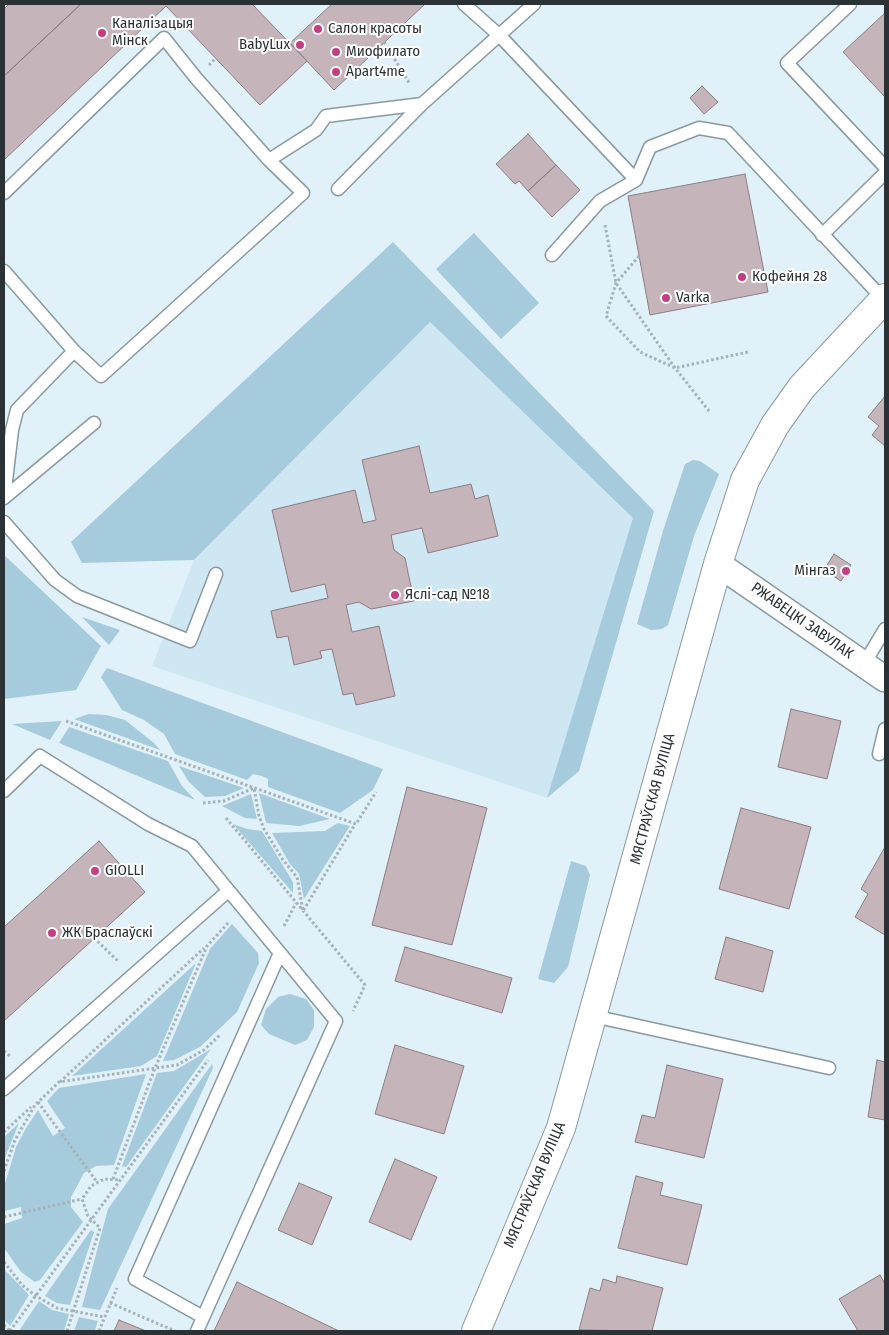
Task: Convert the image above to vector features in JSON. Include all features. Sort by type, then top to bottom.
[{"type":"street","name":"МЯСТРАЎСКАЯ ВУЛІЦА","points":[[476,1331],[561,1128],[718,564],[745,480],[775,425],[802,387],[884,299]]},
{"type":"street","name":"РЖАВЕЦКІ ЗАВУЛАК","points":[[718,564],[885,679]]},
{"type":"lane","points":[[464,4],[500,36],[636,180]]},
{"type":"lane","points":[[338,189],[422,104],[534,4]]},
{"type":"lane","points":[[850,4],[787,63],[885,167]]},
{"type":"lane","points":[[4,194],[164,38],[196,78],[269,160],[303,193],[101,376],[74,351],[4,271]]},
{"type":"lane","points":[[269,160],[316,130],[326,116],[422,104]]},
{"type":"lane","points":[[552,255],[600,201],[636,180],[650,147],[699,128],[728,133],[884,299]]},
{"type":"lane","points":[[822,235],[885,174]]},
{"type":"lane","points":[[4,498],[12,430],[17,410],[74,351]]},
{"type":"lane","points":[[4,498],[94,423]]},
{"type":"lane","points":[[4,522],[55,580],[77,596],[190,641],[216,574]]},
{"type":"lane","points":[[864,664],[885,629]]},
{"type":"lane","points":[[879,754],[885,730]]},
{"type":"lane","points":[[4,791],[40,756],[148,824],[192,846],[336,1021],[197,1331]]},
{"type":"lane","points":[[4,1089],[228,891]]},
{"type":"lane","points":[[204,1317],[135,1279],[280,954]]},
{"type":"lane","points":[[593,1016],[829,1068]]},
{"type":"path","points":[[384,42],[422,104]]},
{"type":"path","points":[[600,201],[616,283],[675,368],[709,411]]},
{"type":"path","points":[[639,256],[616,283],[606,316],[640,352],[675,368],[748,352]]},
{"type":"path","points":[[66,722],[356,824]]},
{"type":"path","points":[[203,803],[224,802],[254,788]]},
{"type":"path","points":[[254,788],[259,816],[264,829],[283,860],[297,877],[303,911]]},
{"type":"path","points":[[303,911],[376,792]]},
{"type":"path","points":[[226,818],[365,985],[353,1012]]},
{"type":"path","points":[[4,1132],[207,946],[233,918]]},
{"type":"path","points":[[94,938],[132,975]]},
{"type":"path","points":[[113,1180],[155,1068],[207,946]]},
{"type":"path","points":[[60,1082],[177,1065],[204,1050],[223,1032]]},
{"type":"path","points":[[4,1325],[10,1331],[214,1053]]},
{"type":"path","points":[[4,1171],[15,1140],[34,1105],[39,1101]]},
{"type":"path","points":[[39,1101],[97,1183]]},
{"type":"path","points":[[4,1217],[82,1199],[91,1186],[104,1179],[120,1180]]},
{"type":"path","points":[[67,1331],[100,1228],[91,1220],[82,1199]]},
{"type":"path","points":[[4,1262],[22,1285],[36,1296],[57,1308],[104,1317]]},
{"type":"path","points":[[110,1303],[175,1331]]},
{"type":"shaded area","points":[[474,233],[539,303],[501,339],[436,269]]},
{"type":"shaded area","points":[[393,242],[654,511],[579,771],[547,798],[633,518],[430,322],[194,560],[82,563],[71,542]]},
{"type":"shaded area","name":"Яслі-сад №18","points":[[430,322],[634,518],[547,798],[152,666],[194,560]]},
{"type":"shaded area","points":[[693,460],[700,461],[719,474],[694,536],[668,625],[662,629],[651,630],[637,624],[663,531],[685,464]]},
{"type":"shaded area","points":[[4,555],[101,646],[76,690],[4,699]]},
{"type":"shaded area","points":[[82,617],[120,630],[109,645]]},
{"type":"shaded area","points":[[107,668],[383,769],[373,790],[340,813],[268,787],[268,779],[262,776],[253,774],[247,780],[175,754],[164,734],[144,720],[122,710],[101,677]]},
{"type":"shaded area","points":[[89,714],[106,715],[125,720],[160,750],[74,719]]},
{"type":"shaded area","points":[[62,721],[50,740],[12,724]]},
{"type":"shaded area","points":[[69,727],[168,761],[182,786],[195,800],[59,743]]},
{"type":"shaded area","points":[[179,766],[244,788],[225,796],[205,797],[189,782]]},
{"type":"shaded area","points":[[259,793],[330,819],[299,826],[266,823]]},
{"type":"shaded area","points":[[251,794],[257,819],[245,818],[222,806]]},
{"type":"shaded area","points":[[338,823],[350,826],[304,899],[299,874],[290,864],[272,833],[325,831]]},
{"type":"shaded area","points":[[233,824],[247,829],[262,831],[293,882],[293,893]]},
{"type":"shaded area","points":[[571,861],[586,866],[590,875],[568,967],[554,983],[538,979]]},
{"type":"shaded area","points":[[232,924],[258,953],[259,963],[237,1012],[200,1047],[174,1060],[163,1061],[210,949]]},
{"type":"shaded area","points":[[196,963],[157,1056],[141,1066],[72,1076]]},
{"type":"shaded area","points":[[290,994],[306,999],[314,1010],[314,1027],[307,1040],[295,1045],[269,1034],[261,1025],[266,1009],[278,997]]},
{"type":"shaded area","points":[[211,1049],[126,1167],[122,1166],[157,1073],[174,1071]]},
{"type":"shaded area","points":[[212,1064],[213,1068],[100,1310],[82,1307],[108,1209]]},
{"type":"shaded area","points":[[146,1074],[114,1165],[96,1166],[84,1173],[71,1197],[71,1207],[83,1222],[40,1280],[35,1282],[21,1272],[4,1248],[4,1224],[22,1218],[21,1207],[4,1211],[4,1187],[16,1147],[26,1128],[38,1110],[53,1136],[65,1128],[47,1101],[59,1088]]},
{"type":"shaded area","points":[[19,1123],[4,1160],[4,1137]]},
{"type":"shaded area","points":[[91,1230],[94,1232],[70,1305],[57,1303],[45,1296]]},
{"type":"shaded area","points":[[4,1269],[29,1295],[10,1326],[4,1319]]},
{"type":"shaded area","points":[[39,1301],[52,1310],[69,1314],[64,1331],[19,1331]]},
{"type":"shaded area","points":[[79,1317],[98,1321],[95,1330],[74,1331]]},
{"type":"building","points":[[9,4],[81,4],[4,76],[4,9]]},
{"type":"building","points":[[81,4],[252,4],[307,61],[260,105],[166,6],[4,160],[4,76]]},
{"type":"building","name":"Миофилато","points":[[332,4],[425,4],[334,90],[290,43]]},
{"type":"building","points":[[885,13],[885,97],[843,52]]},
{"type":"building","points":[[702,86],[718,102],[704,114],[690,98]]},
{"type":"building","points":[[528,134],[556,165],[528,191],[519,181],[515,184],[496,164]]},
{"type":"building","points":[[556,165],[580,190],[552,217],[528,191]]},
{"type":"building","points":[[745,174],[768,292],[650,315],[628,196]]},
{"type":"building","points":[[885,396],[885,446],[872,435],[879,426],[868,417]]},
{"type":"building","points":[[419,446],[430,493],[471,484],[475,499],[488,495],[498,536],[428,553],[422,528],[391,535],[394,550],[405,558],[414,601],[371,609],[359,602],[346,605],[352,632],[379,626],[395,696],[356,705],[353,693],[343,695],[332,649],[320,651],[322,658],[294,665],[288,636],[277,638],[271,611],[328,598],[325,584],[291,592],[272,510],[355,490],[363,523],[376,520],[362,460]]},
{"type":"building","points":[[834,554],[851,565],[841,581],[824,570]]},
{"type":"building","points":[[791,709],[841,721],[827,779],[778,767]]},
{"type":"building","points":[[407,787],[487,808],[452,945],[372,925]]},
{"type":"building","points":[[741,808],[811,827],[789,909],[719,889]]},
{"type":"building","name":"ЖК Браслаўскі","points":[[99,841],[145,892],[4,1021],[4,927]]},
{"type":"building","points":[[885,847],[885,935],[855,917],[868,894],[861,889]]},
{"type":"building","points":[[726,937],[773,951],[763,992],[715,979]]},
{"type":"building","points":[[405,947],[512,978],[502,1013],[395,981]]},
{"type":"building","points":[[395,1045],[464,1066],[444,1134],[375,1114]]},
{"type":"building","points":[[877,1060],[885,1062],[885,1120],[868,1117]]},
{"type":"building","points":[[667,1065],[723,1079],[704,1158],[635,1142],[642,1115],[655,1118]]},
{"type":"building","points":[[395,1159],[437,1177],[411,1240],[369,1222]]},
{"type":"building","points":[[636,1176],[663,1183],[660,1195],[702,1205],[687,1265],[618,1248]]},
{"type":"building","points":[[299,1183],[332,1197],[312,1245],[278,1230]]},
{"type":"building","points":[[880,1275],[885,1284],[885,1331],[858,1331],[839,1299]]},
{"type":"building","points":[[617,1276],[663,1288],[652,1331],[579,1330],[590,1288],[600,1291],[603,1279],[616,1283]]},
{"type":"building","points":[[237,1282],[339,1331],[214,1331]]},
{"type":"building","points":[[119,1320],[146,1331],[114,1331]]},
{"type":"place","name":"Салон красоты","points":[[318,29]]},
{"type":"place","name":"Каналізацыя Мінск","points":[[102,33]]},
{"type":"place","name":"BabyLux","points":[[300,45]]},
{"type":"place","name":"Миофилато","points":[[336,52]]},
{"type":"place","name":"Apart4me","points":[[336,72]]},
{"type":"place","name":"Кофейня 28","points":[[742,277]]},
{"type":"place","name":"Varka","points":[[666,298]]},
{"type":"place","name":"Мінгаз","points":[[846,571]]},
{"type":"place","name":"Яслі-сад №18","points":[[395,595]]},
{"type":"place","name":"GIOLLI","points":[[95,871]]},
{"type":"place","name":"ЖК Браслаўскі","points":[[52,933]]}]
